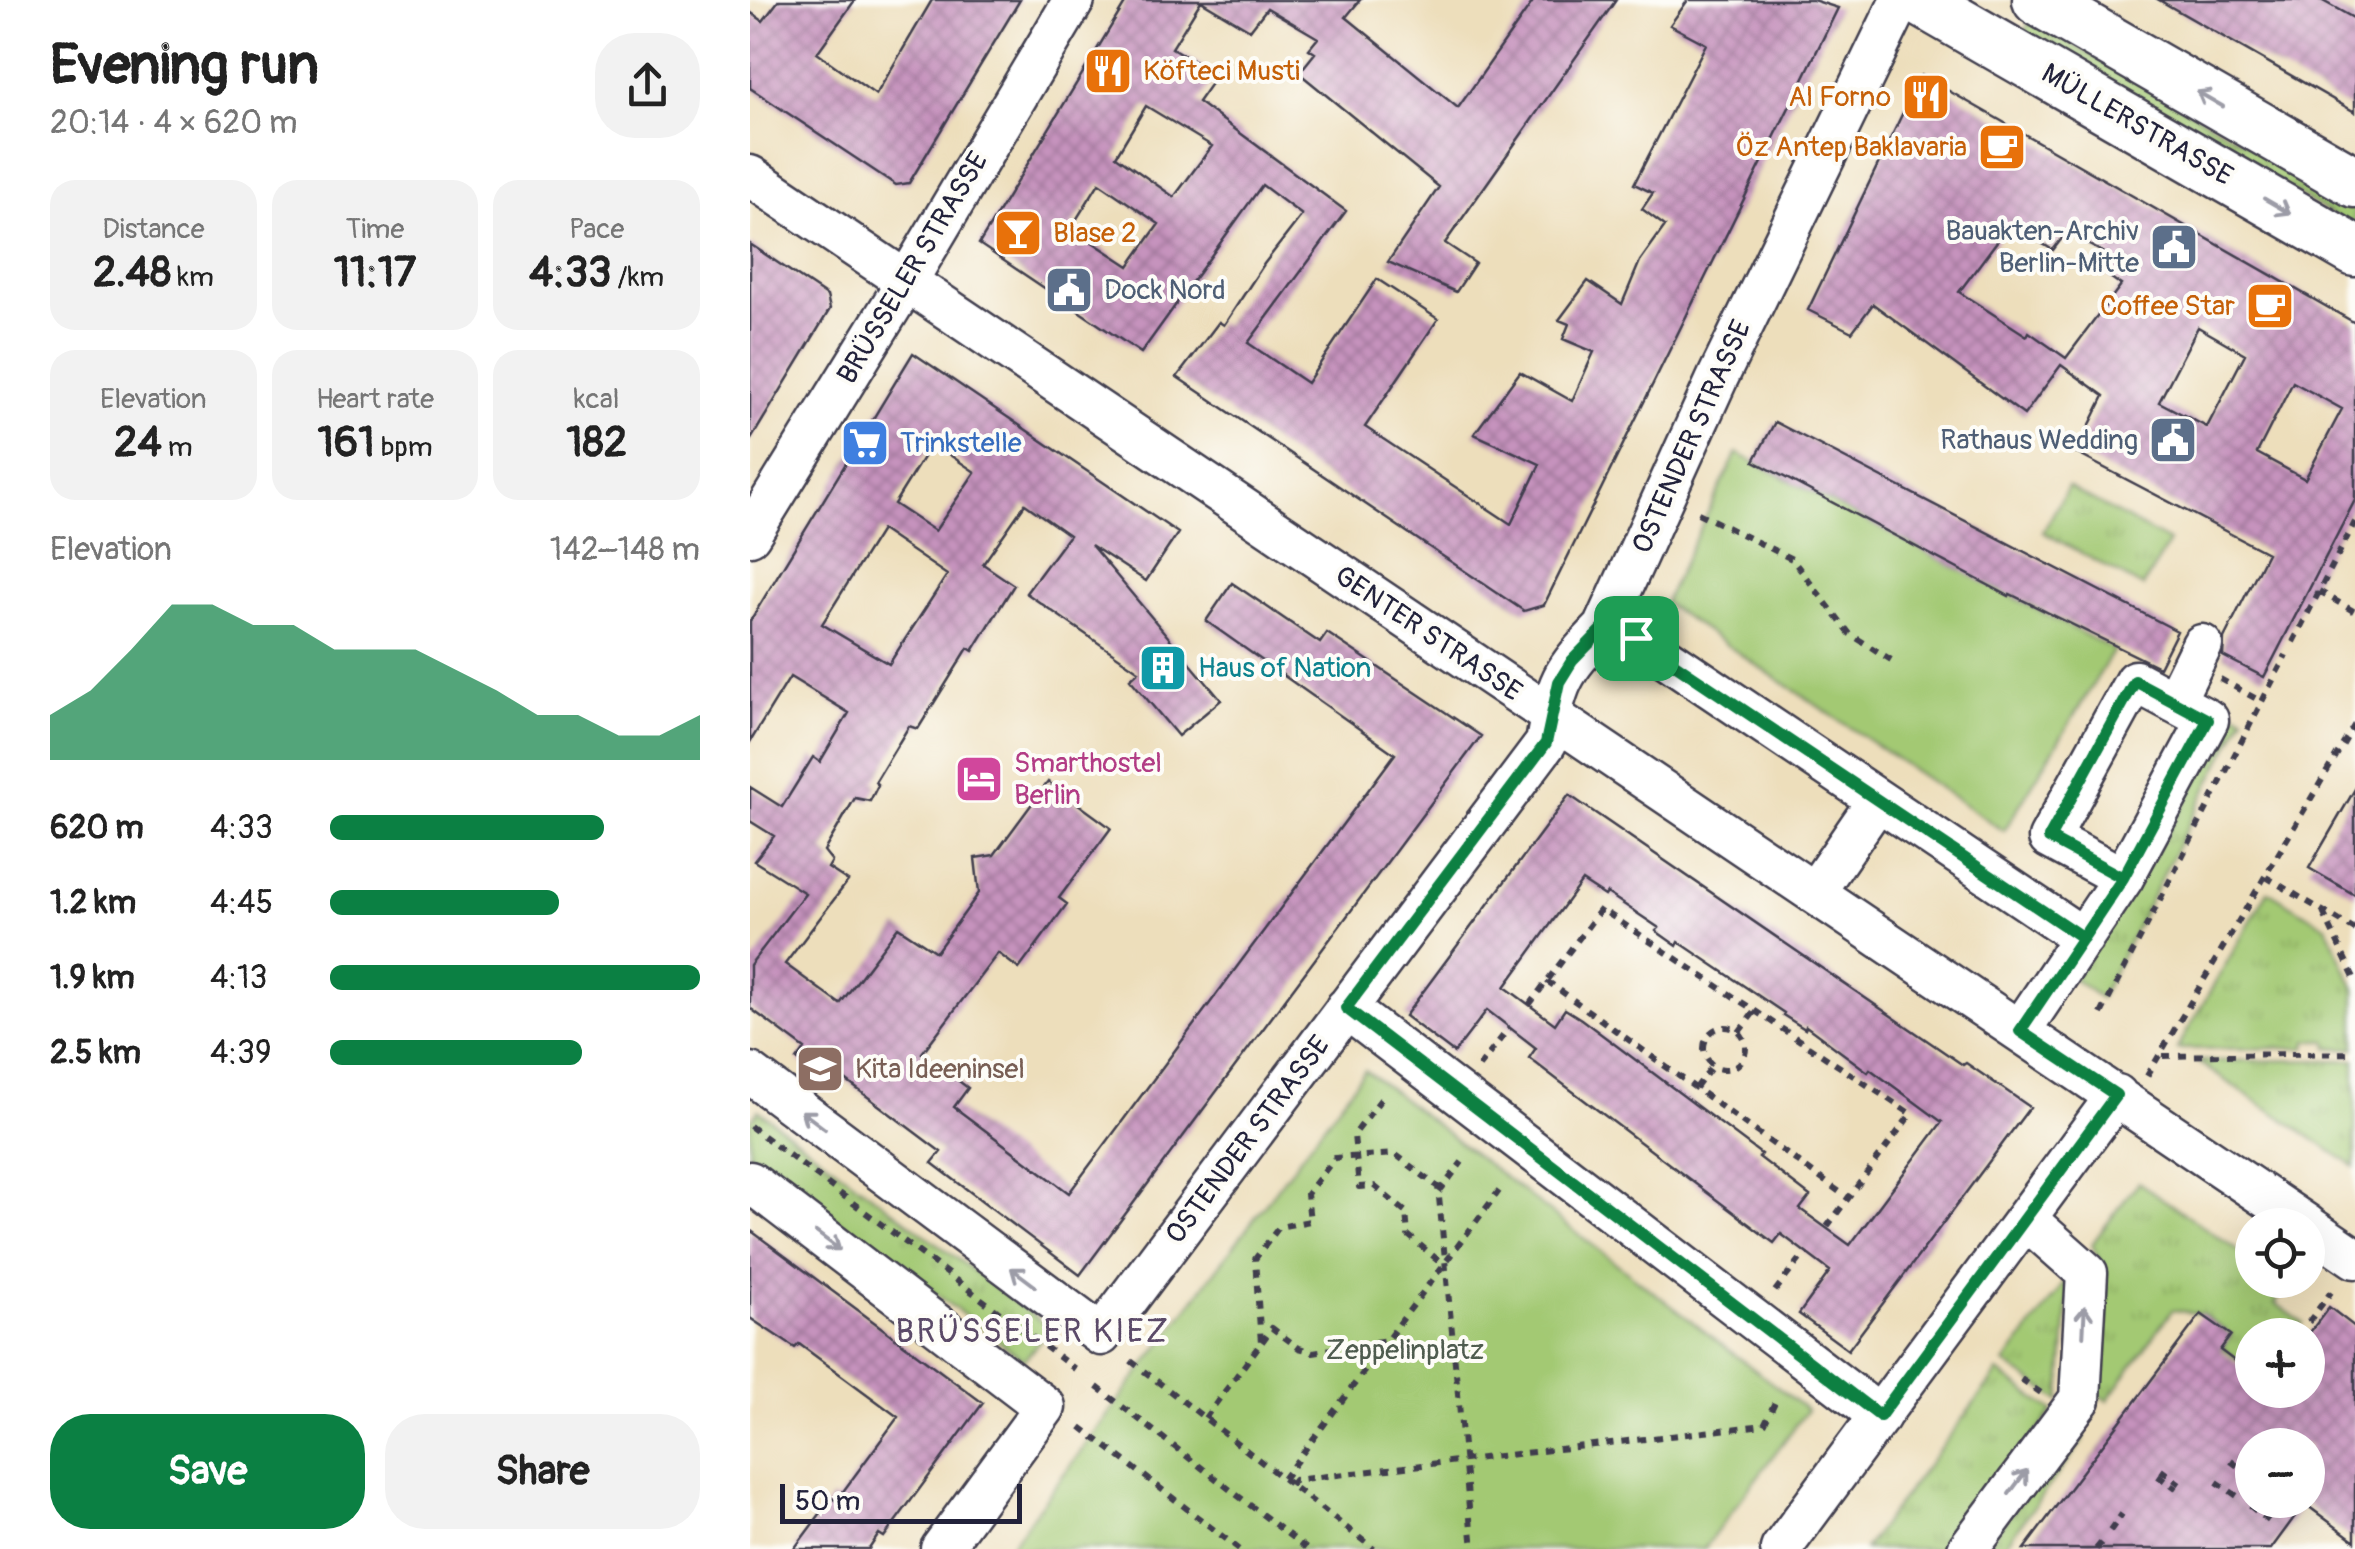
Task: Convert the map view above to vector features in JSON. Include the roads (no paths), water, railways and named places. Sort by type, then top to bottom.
[{"type":"main road","name":"MÜLLERSTRASSE","points":[[1919,0],[2355,251]]},
{"type":"main road","points":[[1999,46],[2026,0]]},
{"type":"main road","points":[[2038,0],[2355,182]]},
{"type":"street","name":"BRÜSSELER STRASSE","points":[[750,535],[908,280],[1074,0]]},
{"type":"street","name":"OSTENDER STRASSE","points":[[755,1087],[819,1125],[1116,1348],[1346,1008],[1546,743],[1559,682],[1572,661],[1604,628],[1718,377],[1901,0]]},
{"type":"street","name":"GENTER STRASSE","points":[[750,176],[2282,1208]]},
{"type":"street","points":[[1604,628],[1649,646],[2083,938]]},
{"type":"street","points":[[2174,702],[2198,655]]},
{"type":"street","points":[[2020,1031],[2123,878],[2208,720],[2135,681],[2049,838],[2123,878]]},
{"type":"street","points":[[1814,893],[1878,800]]},
{"type":"street","points":[[1346,1008],[1880,1416]]},
{"type":"street","points":[[1781,1549],[2116,1095]]},
{"type":"street","points":[[758,1187],[1046,1408],[942,1549]]},
{"type":"street","points":[[1968,1549],[2080,1399],[2087,1273],[2026,1219]]},
{"type":"street","name":"GENTER STRASSE","points":[[2325,1237],[2355,1258]]},
{"type":"place","name":"Köfteci Musti","points":[[1108,71]]},
{"type":"place","name":"Al Forno","points":[[1926,97]]},
{"type":"place","name":"Öz Antep Baklavaria","points":[[2002,147]]},
{"type":"place","name":"Blase 2","points":[[1018,233]]},
{"type":"place","name":"Bauakten-Archiv Berlin-Mitte","points":[[2174,247]]},
{"type":"place","name":"Dock Nord","points":[[1069,290]]},
{"type":"place","name":"Coffee Star","points":[[2270,306]]},
{"type":"place","name":"Rathaus Wedding","points":[[2173,440]]},
{"type":"place","name":"Trinkstelle","points":[[865,443]]},
{"type":"place","name":"Haus of Nation","points":[[1163,668]]},
{"type":"place","name":"Smarthostel Berlin","points":[[979,779]]},
{"type":"place","name":"Kita Ideeninsel","points":[[820,1069]]},
{"type":"district","name":"BRÜSSELER KIEZ","points":[[1033,1332]]},
{"type":"park label","name":"Zeppelinplatz","points":[[1405,1350]]}]
